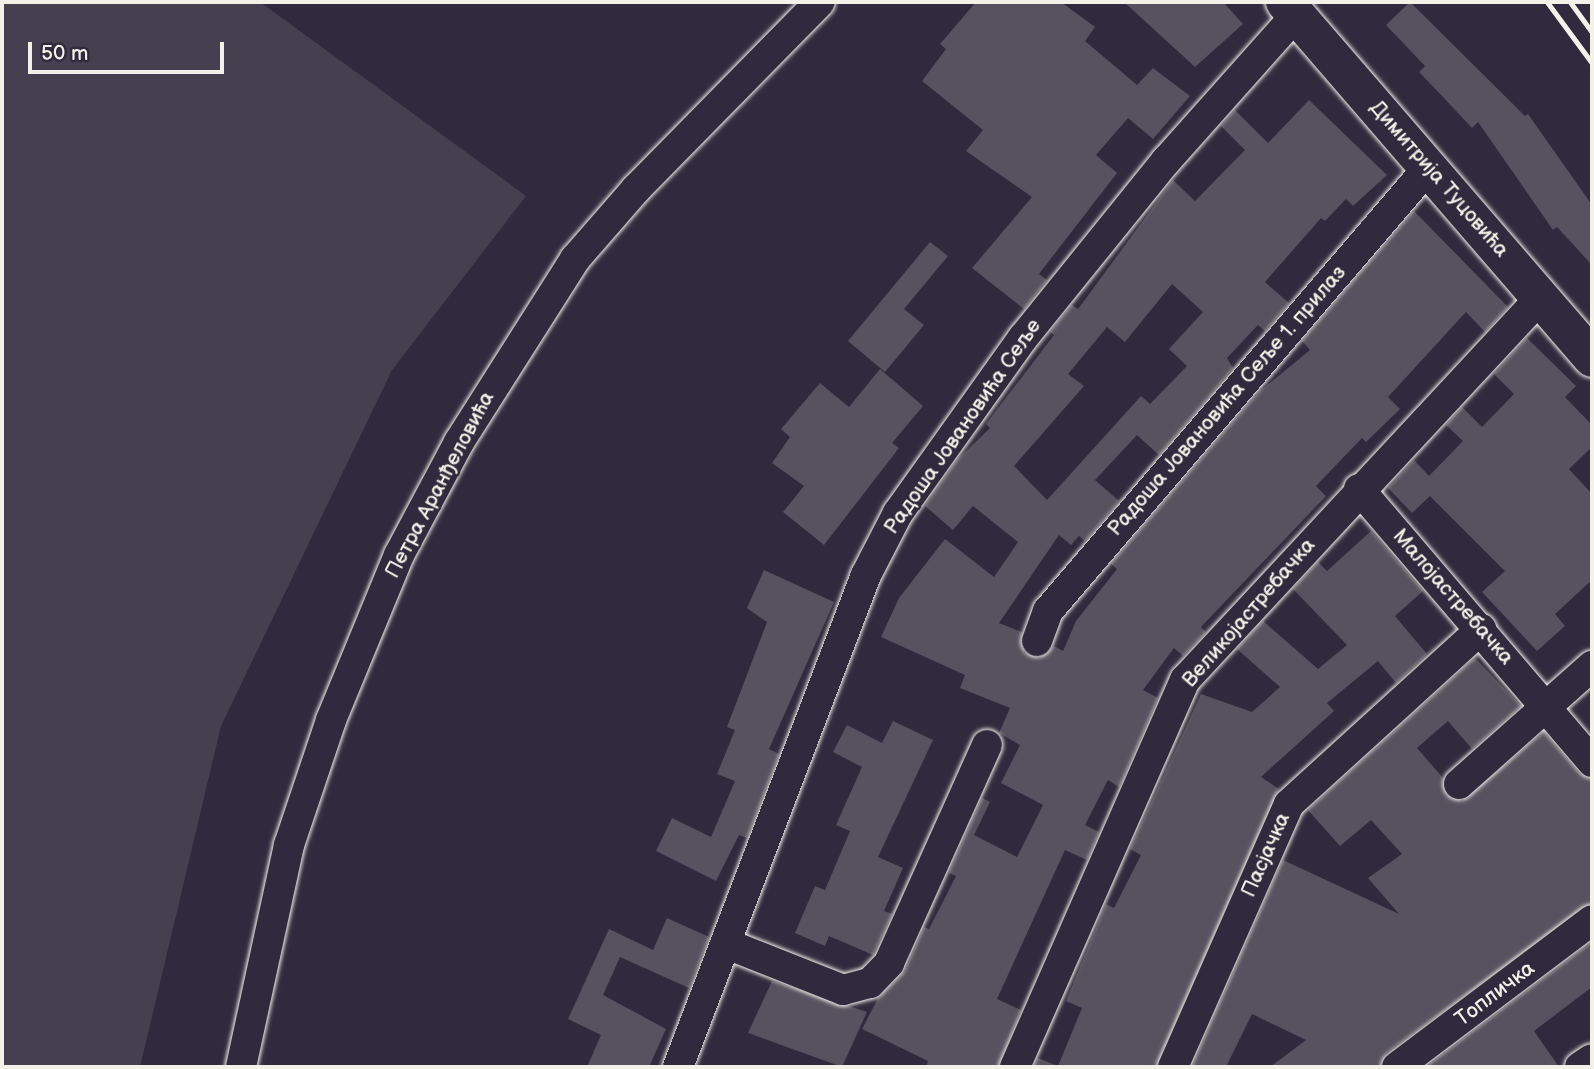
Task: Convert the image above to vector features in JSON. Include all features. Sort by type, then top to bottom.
[{"type":"main road","name":"Димитрија Туцовића","points":[[1290,8],[1542,296],[1592,358]]},
{"type":"street","name":"Петра Аранђеловића","points":[[241,1067],[289,845],[331,720],[399,555],[459,442],[575,259],[820,2]]},
{"type":"street","name":"Радоша Јовановића Сеље","points":[[678,1067],[866,575],[898,513],[1023,338],[1290,8]]},
{"type":"street","name":"Радоша Јовановића Сеље 1. прилаз","points":[[1037,641],[1048,611],[1428,168]]},
{"type":"street","name":"Великојастребачка","points":[[1015,1067],[1185,680],[1359,488],[1542,296]]},
{"type":"street","name":"Малојастребачка","points":[[1359,488],[1592,762]]},
{"type":"street","name":"Пасјачка","points":[[1173,1067],[1289,804],[1481,629]]},
{"type":"street","points":[[1460,784],[1592,666]]},
{"type":"street","points":[[727,944],[843,990],[870,983],[889,963],[987,745]]},
{"type":"street","name":"Топличка","points":[[1397,1067],[1592,920]]},
{"type":"street","points":[[1580,1067],[1592,1059]]},
{"type":"shaded area","points":[[2,2],[260,2],[526,196],[392,370],[221,726],[140,1067],[2,1067]]},
{"type":"building","points":[[976,2],[1061,2],[1095,27],[1085,41],[1137,85],[1153,68],[1190,96],[1153,139],[1128,118],[1096,155],[1117,173],[1039,274],[1047,280],[1024,309],[972,268],[1032,197],[966,151],[983,130],[922,81],[946,49],[940,44]]},
{"type":"building","points":[[1124,2],[1223,2],[1243,24],[1195,67]]},
{"type":"building","points":[[1410,2],[1525,116],[1528,114],[1592,205],[1592,265],[1557,227],[1553,230],[1478,122],[1472,128],[1419,72],[1425,66],[1386,25]]},
{"type":"building","points":[[1309,100],[1387,175],[1353,206],[1346,199],[1325,221],[1321,218],[1265,282],[1289,303],[1265,331],[1258,325],[1227,358],[1233,368],[1159,455],[1137,435],[1095,480],[1119,501],[1085,541],[1079,536],[1071,545],[1059,535],[999,623],[1022,632],[1024,653],[1039,658],[1054,646],[1063,651],[1076,621],[1117,569],[1111,564],[1259,392],[1310,350],[1302,341],[1414,211],[1508,307],[1485,332],[1466,312],[1388,397],[1400,409],[1366,442],[1362,438],[1316,486],[1326,496],[1201,627],[1206,632],[1183,656],[1174,648],[1143,690],[1158,698],[1119,787],[1108,780],[1085,825],[1099,832],[1087,860],[1065,850],[997,999],[1021,1010],[998,1067],[926,1067],[928,1061],[862,1029],[878,998],[905,971],[924,927],[929,929],[956,876],[949,873],[982,798],[990,802],[974,835],[1017,857],[1043,805],[1001,783],[1020,745],[999,733],[1010,708],[960,688],[965,675],[881,637],[899,598],[945,539],[994,577],[1018,542],[973,506],[953,530],[925,506],[957,460],[990,428],[986,424],[1054,335],[1050,332],[1072,305],[1078,309],[1173,180],[1195,201],[1245,150],[1221,126],[1235,110],[1268,143]],"holes":[[[1172,284],[1203,312],[1169,349],[1187,366],[1150,404],[1141,396],[1047,500],[1014,466],[1084,386],[1068,374],[1107,327],[1125,342]]]},
{"type":"building","points":[[930,242],[948,256],[904,309],[924,325],[885,372],[848,341]]},
{"type":"building","points":[[1527,338],[1576,386],[1565,397],[1592,425],[1592,447],[1569,469],[1592,494],[1592,580],[1555,614],[1565,626],[1537,651],[1482,592],[1505,571],[1430,496],[1412,513],[1388,488],[1414,460],[1429,476],[1463,441],[1446,425],[1462,407],[1482,427],[1514,394],[1494,374]]},
{"type":"building","points":[[880,369],[923,406],[892,443],[899,448],[824,545],[783,512],[804,486],[772,463],[790,437],[781,429],[820,383],[849,407]]},
{"type":"building","points":[[1371,531],[1423,591],[1395,616],[1427,654],[1396,683],[1378,661],[1327,703],[1334,711],[1261,777],[1279,789],[1156,1067],[1034,1067],[1038,1058],[1058,1066],[1082,1008],[1066,1001],[1106,904],[1114,908],[1141,855],[1130,849],[1201,694],[1252,712],[1280,687],[1237,649],[1263,621],[1318,669],[1347,645],[1293,589],[1318,562],[1327,571]]},
{"type":"building","points":[[764,570],[834,602],[769,749],[779,754],[747,838],[739,835],[716,881],[656,851],[672,818],[711,837],[735,781],[717,774],[735,730],[727,727],[767,622],[747,608]]},
{"type":"building","points":[[1475,658],[1521,706],[1472,749],[1448,721],[1417,748],[1443,778],[1446,795],[1462,801],[1544,732],[1579,773],[1592,779],[1592,903],[1386,1053],[1380,1067],[1270,1067],[1306,1040],[1252,1014],[1226,1067],[1192,1067],[1283,860],[1399,914],[1368,878],[1402,854],[1371,820],[1340,846],[1308,810]]},
{"type":"building","points":[[893,721],[933,740],[878,857],[903,868],[884,911],[892,914],[873,955],[829,936],[825,946],[795,933],[815,886],[825,890],[850,831],[836,825],[862,767],[833,752],[847,725],[882,743]]},
{"type":"building","points":[[667,918],[709,937],[689,988],[620,957],[603,995],[666,1029],[649,1067],[587,1067],[601,1035],[568,1019],[609,929],[653,950]]},
{"type":"building","points":[[1592,942],[1592,987],[1534,1031],[1559,1067],[1426,1067]]},
{"type":"building","points":[[772,981],[867,1012],[842,1067],[748,1033]]},
{"type":"railway","points":[[1547,2],[1592,63]]},
{"type":"railway","points":[[1570,2],[1592,32]]}]
